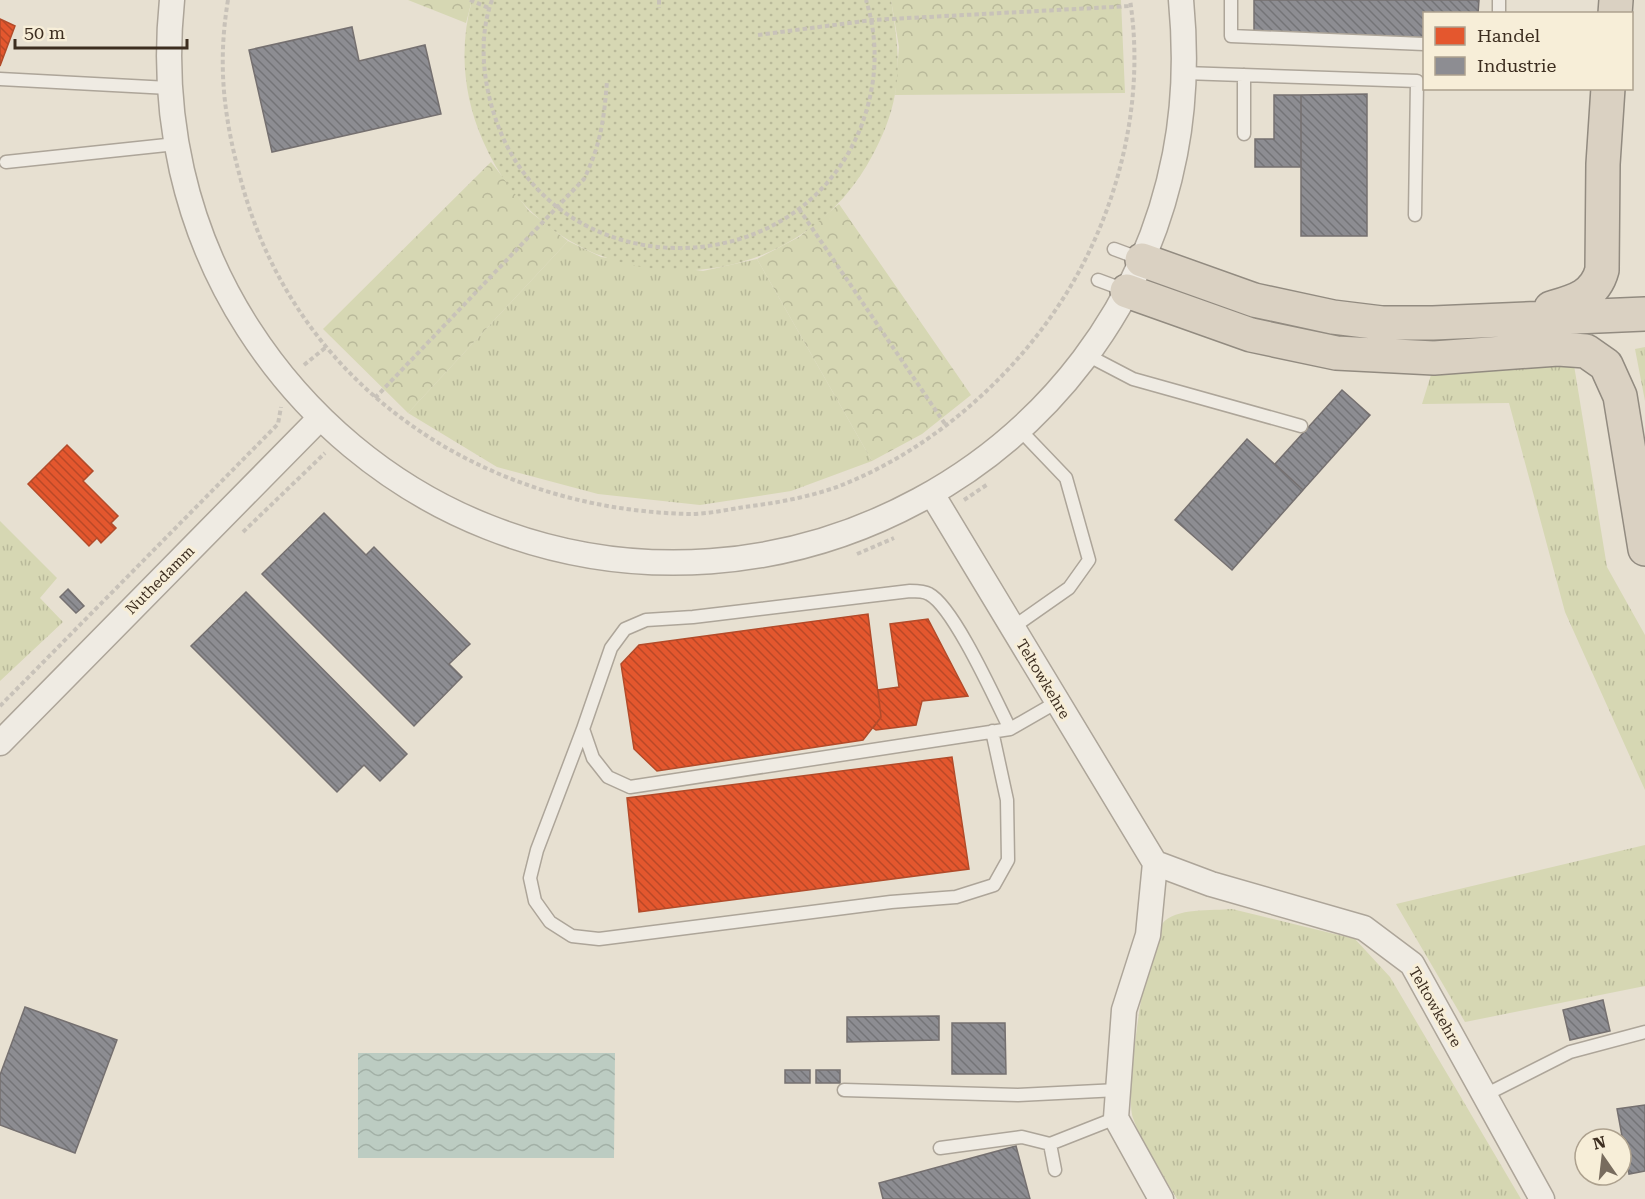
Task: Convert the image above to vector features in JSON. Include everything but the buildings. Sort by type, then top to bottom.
[{"type":"highway","points":[[1514,335],[1582,298],[1598,282],[1603,256],[1603,164],[1608,90]]},
{"type":"highway","points":[[1128,254],[1254,300],[1333,317],[1514,335],[1596,356],[1606,365],[1620,396],[1645,549]]},
{"type":"highway","points":[[1112,285],[1251,335],[1336,353],[1434,358],[1514,335],[1645,317]]},
{"type":"street","points":[[172,0],[170,88],[176,144],[197,224],[225,290],[312,425],[410,488],[460,515],[528,541],[617,560],[688,563],[774,554],[937,504],[979,464],[1020,430],[1058,392],[1087,355],[1112,285],[1170,177],[1179,130],[1184,73],[1181,0]]},
{"type":"street","name":"Nuthedamm","points":[[2,737],[312,425]]},
{"type":"street","name":"Teltowkehre","points":[[937,504],[1155,863],[1210,884],[1364,928],[1412,964],[1542,1199]]},
{"type":"street","points":[[1155,863],[1148,935],[1124,1010],[1116,1118],[1161,1199]]},
{"type":"lane","points":[[1232,0],[1231,36],[1423,44]]},
{"type":"lane","points":[[1184,73],[1417,81],[1415,215]]},
{"type":"lane","points":[[1244,75],[1244,134]]},
{"type":"lane","points":[[0,79],[170,88]]},
{"type":"lane","points":[[6,162],[176,144]]},
{"type":"lane","points":[[1087,355],[1133,379],[1301,426]]},
{"type":"lane","points":[[1012,628],[1069,588],[1089,560],[1066,478],[1020,430]]},
{"type":"lane","points":[[992,731],[1007,800],[1008,860],[993,885],[956,897],[891,902],[599,939],[572,936],[550,922],[535,901],[530,878],[537,850],[611,648],[625,629],[646,620],[693,617],[910,591],[929,593],[943,607],[961,635],[1011,729]]},
{"type":"lane","points":[[583,729],[593,758],[608,777],[630,787],[1011,729],[1057,702]]},
{"type":"lane","points":[[1485,1095],[1570,1052],[1645,1032]]},
{"type":"lane","points":[[844,1090],[1018,1095],[1118,1090]]},
{"type":"lane","points":[[940,1148],[1022,1137],[1050,1144],[1116,1118]]},
{"type":"lane","points":[[1050,1144],[1055,1170]]},
{"type":"path","points":[[228,0],[221,40],[227,130],[253,224],[285,289],[325,348],[375,398],[427,437],[475,465],[524,486],[614,507],[693,514],[777,502],[841,485],[911,450],[987,391],[1024,353],[1056,311],[1088,257],[1117,182],[1131,114],[1134,49],[1130,0]]},
{"type":"path","points":[[470,0],[489,8]]},
{"type":"path","points":[[492,0],[484,52],[488,96],[502,138],[526,176],[557,207],[593,230],[624,241],[678,250],[721,246],[762,232],[799,209],[831,179],[855,142],[870,101],[876,58],[872,20],[866,0]]},
{"type":"path","points":[[659,0],[659,8]]},
{"type":"path","points":[[758,35],[872,20],[1131,6]]},
{"type":"path","points":[[375,398],[584,178],[597,151],[603,130],[607,81]]},
{"type":"path","points":[[799,209],[945,424]]},
{"type":"path","points":[[273,398],[280,408],[312,425],[333,459]]},
{"type":"path","points":[[0,706],[278,424],[280,408]]},
{"type":"path","points":[[937,504],[990,482]]},
{"type":"path","points":[[849,556],[897,537]]},
{"type":"green space","points":[[408,0],[472,0],[466,23]]},
{"type":"green space","points":[[472,0],[891,0],[898,59],[893,103],[886,127],[871,158],[833,209],[784,244],[730,265],[672,270],[615,260],[562,236],[517,196],[483,141],[471,107],[465,71],[465,36]]},
{"type":"green space","points":[[891,0],[1121,0],[1125,93],[895,95],[899,47]]},
{"type":"green space","points":[[491,162],[529,211],[568,241],[408,413],[323,329]]},
{"type":"green space","points":[[839,204],[971,395],[922,434],[872,461],[757,259],[799,237]]},
{"type":"green space","points":[[568,241],[601,257],[703,271],[757,259],[872,461],[791,491],[700,505],[598,494],[497,467],[408,413]]},
{"type":"green space","points":[[1645,347],[1645,401],[1635,349]]},
{"type":"green space","points":[[1573,359],[1607,567],[1645,635],[1645,790],[1565,612],[1509,403],[1422,404],[1431,375]]},
{"type":"green space","points":[[0,521],[57,578],[40,598],[63,622],[0,681]]},
{"type":"green space","points":[[1645,845],[1645,986],[1465,1022],[1396,904]]},
{"type":"green space","points":[[1232,909],[1355,939],[1390,977],[1521,1199],[1177,1199],[1147,1148],[1133,1118],[1131,1080],[1143,988],[1149,959],[1162,924],[1185,912]]},
{"type":"water","points":[[358,1053],[615,1053],[614,1158],[358,1158]]}]
